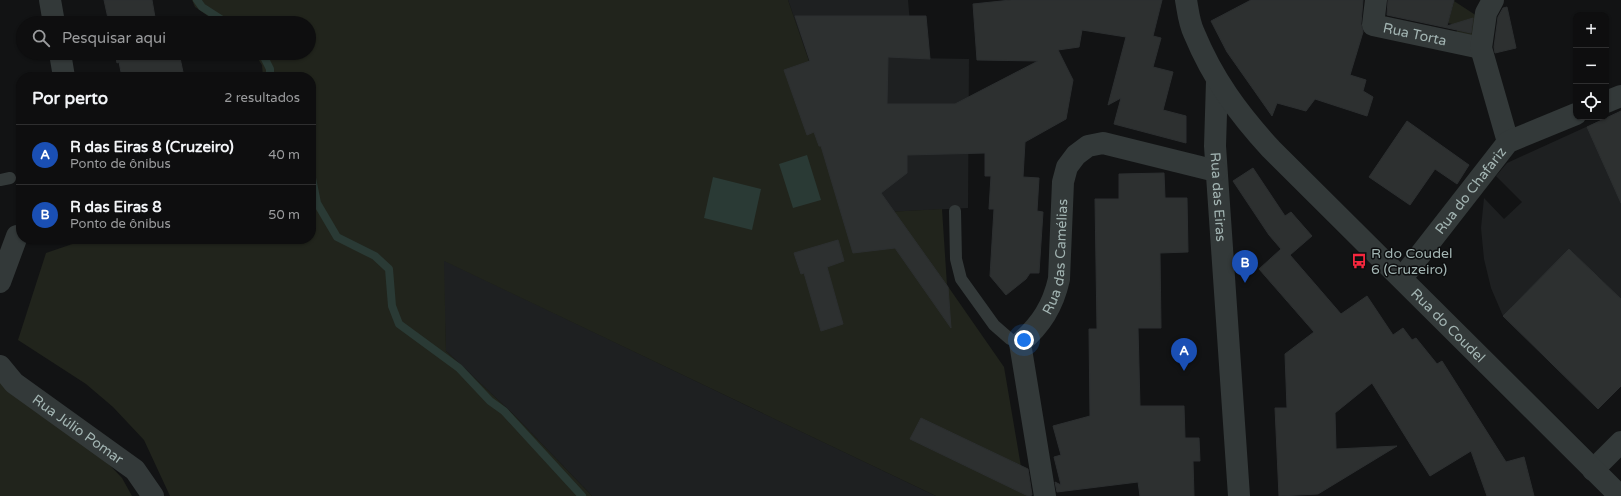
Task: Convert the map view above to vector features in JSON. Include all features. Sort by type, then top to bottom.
[{"type":"street","points":[[50,0],[53,16]]},
{"type":"street","name":"Rua das Eiras","points":[[1186,0],[1193,32],[1217,81],[1215,146],[1216,171],[1239,496]]},
{"type":"street","name":"Rua Torta","points":[[1376,0],[1374,25],[1482,48]]},
{"type":"street","points":[[1494,0],[1486,13],[1482,48],[1508,142]]},
{"type":"street","points":[[61,60],[63,72]]},
{"type":"street","name":"Rua do Coudel","points":[[1217,81],[1241,116],[1271,149],[1620,496]]},
{"type":"street","points":[[1609,101],[1621,96]]},
{"type":"street","name":"Rua do Chafariz","points":[[1402,278],[1508,142],[1573,115]]},
{"type":"street","name":"Rua das Camélias","points":[[1020,343],[1042,321],[1056,294],[1059,279],[1063,182],[1067,167],[1076,155],[1088,146],[1110,143],[1216,171]]},
{"type":"street","points":[[0,282],[15,235]]},
{"type":"street","points":[[1020,343],[1045,496]]},
{"type":"street","name":"Rua Júlio Pomar","points":[[0,366],[14,383],[135,470],[153,496]]},
{"type":"street","points":[[1593,470],[1621,442]]},
{"type":"lane","points":[[955,212],[956,259],[961,279],[994,325],[1010,339],[1020,343]]},
{"type":"shaded area","points":[[192,0],[788,0],[809,61],[868,213],[942,209],[947,285],[1004,367],[1026,496],[936,496],[444,261],[446,351],[514,415],[592,496],[170,496],[144,440],[113,407],[86,384],[18,340],[46,253],[72,244],[316,244],[316,72],[263,72],[262,65],[259,60],[316,60],[316,16],[208,16],[195,7]]},
{"type":"shaded area","points":[[788,0],[908,0],[913,58],[969,59],[968,208],[868,213],[809,61]]},
{"type":"shaded area","points":[[1454,1],[1477,16],[1473,39],[1456,36],[1457,30],[1452,29],[1452,24],[1448,23]]},
{"type":"shaded area","points":[[1621,111],[1621,299],[1569,249],[1503,316],[1491,288],[1484,259],[1481,228],[1484,198],[1504,219],[1522,202],[1496,176],[1507,163],[1601,120],[1609,120],[1609,116]]},
{"type":"shaded area","points":[[807,155],[821,200],[793,208],[779,164]]},
{"type":"shaded area","points":[[713,177],[761,189],[752,230],[704,218]]},
{"type":"shaded area","points":[[443,260],[936,496],[592,496],[514,415],[446,351]]},
{"type":"shaded area","points":[[0,380],[101,456],[122,478],[132,496],[0,496]]},
{"type":"building","points":[[104,0],[152,0],[155,16],[107,16]]},
{"type":"building","points":[[1011,0],[1162,0],[1153,36],[1161,38],[1153,67],[1173,72],[1163,110],[1186,116],[1186,143],[1114,124],[1121,98],[1108,105],[1126,37],[1082,30],[1079,47],[1058,50],[1073,80],[1066,119],[1025,142],[1023,177],[1039,178],[1037,211],[1043,212],[1039,273],[1030,273],[1026,279],[1006,295],[990,276],[994,209],[989,209],[991,176],[985,176],[985,153],[907,155],[907,173],[881,193],[948,287],[951,328],[895,248],[853,253],[821,146],[819,146],[814,132],[807,135],[784,70],[810,61],[795,16],[926,16],[930,59],[888,57],[887,104],[955,104],[1038,61],[977,60],[973,4]]},
{"type":"building","points":[[1251,0],[1363,0],[1361,24],[1363,32],[1350,75],[1366,80],[1363,91],[1373,97],[1367,116],[1315,99],[1306,111],[1277,103],[1272,116],[1227,52],[1211,21]]},
{"type":"building","points":[[1388,0],[1454,0],[1447,26],[1473,18],[1471,33],[1387,15]]},
{"type":"building","points":[[1507,7],[1516,48],[1495,53],[1494,47],[1498,17],[1503,8]]},
{"type":"building","points":[[116,60],[180,60],[183,72],[121,72],[119,62],[117,63]]},
{"type":"building","points":[[1621,111],[1621,203],[1587,127],[1602,120],[1609,120],[1609,117]]},
{"type":"building","points":[[1407,121],[1469,165],[1457,184],[1435,169],[1410,205],[1369,177]]},
{"type":"building","points":[[1253,168],[1285,216],[1291,212],[1312,236],[1290,255],[1341,314],[1367,296],[1393,335],[1403,328],[1412,340],[1416,338],[1437,364],[1442,361],[1506,462],[1524,457],[1534,496],[1487,496],[1471,451],[1430,476],[1372,383],[1335,413],[1336,449],[1397,446],[1318,494],[1279,496],[1275,408],[1287,408],[1285,354],[1314,332],[1259,269],[1281,249],[1269,235],[1233,181]]},
{"type":"building","points":[[1164,173],[1165,198],[1187,198],[1188,252],[1160,253],[1161,328],[1138,328],[1140,406],[1184,406],[1185,438],[1199,438],[1200,461],[1193,461],[1194,496],[1140,496],[1138,482],[1057,492],[1055,482],[1061,485],[1054,457],[1061,455],[1053,426],[1090,416],[1089,329],[1097,329],[1095,199],[1119,199],[1119,174]]},
{"type":"building","points":[[838,240],[844,261],[827,267],[843,324],[821,331],[804,273],[801,274],[794,253]]},
{"type":"building","points":[[1569,249],[1621,299],[1621,386],[1598,409],[1503,316]]},
{"type":"building","points":[[921,418],[1028,469],[1032,495],[1028,496],[910,439]]},
{"type":"waterway","points":[[197,0],[202,7],[216,16]]},
{"type":"waterway","points":[[266,60],[270,72]]},
{"type":"waterway","points":[[316,198],[317,203],[337,237],[375,256],[389,269],[392,306],[399,324],[459,368],[490,401],[504,411],[582,496]]},
{"type":"place","name":"R do Coudel 6 (Cruzeiro)","points":[[1359,261]]},
{"type":"place","name":"R das Eiras 8","points":[[1245,283]]},
{"type":"place","name":"R das Eiras 8 (Cruzeiro)","points":[[1184,371]]}]
